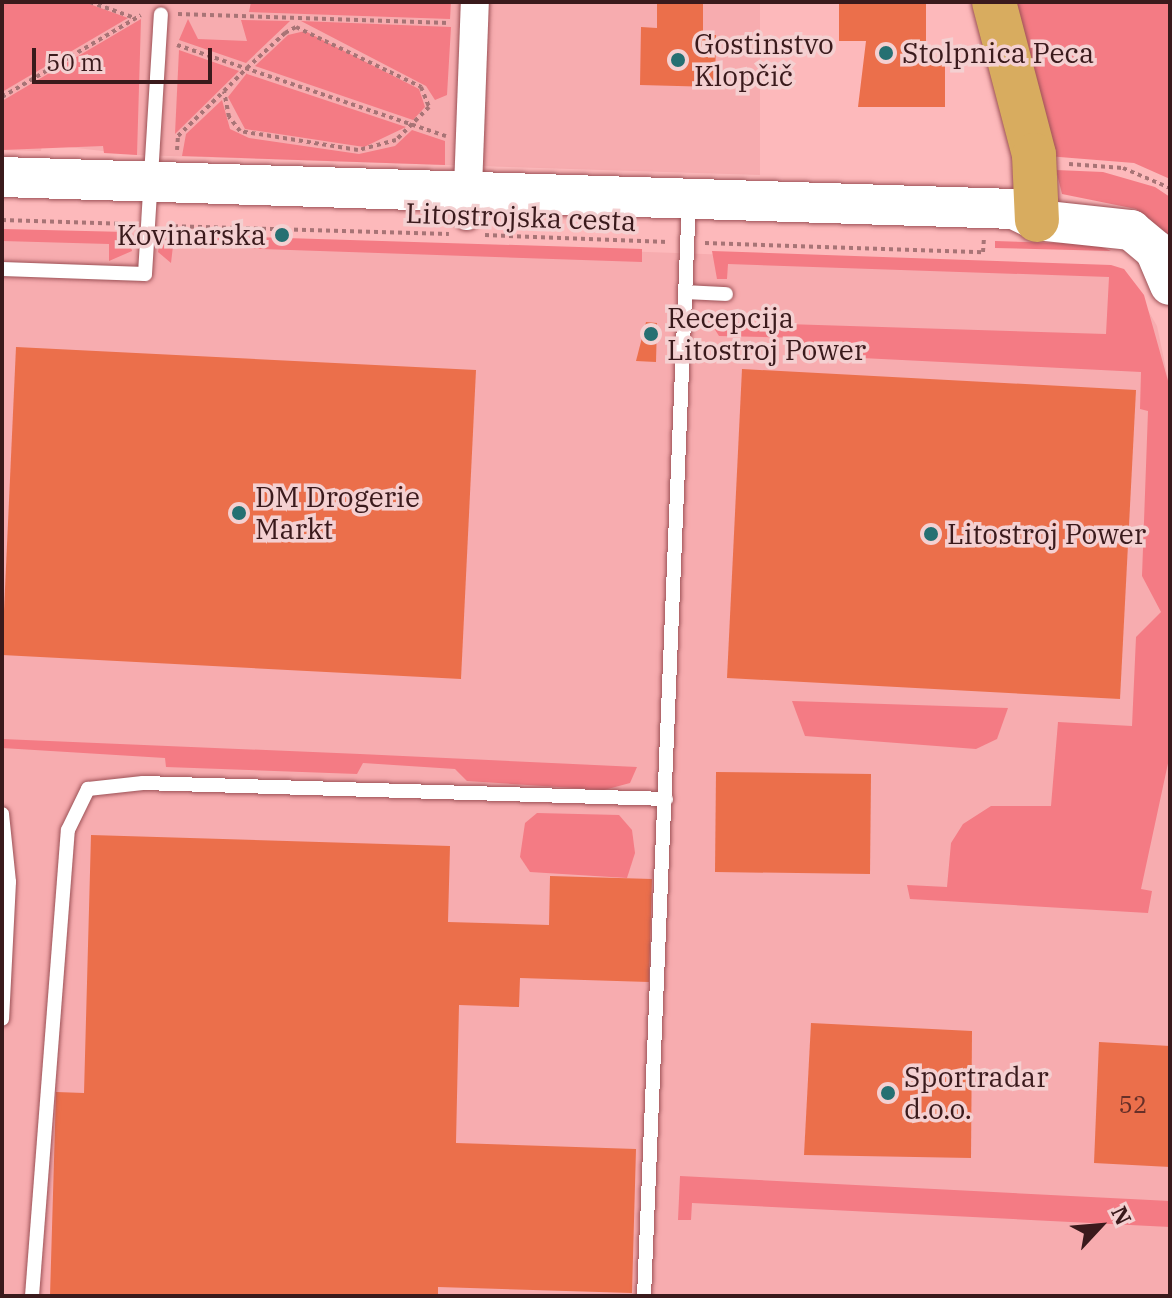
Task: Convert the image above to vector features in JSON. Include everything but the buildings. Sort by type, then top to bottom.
[{"type":"highway","points":[[994,2],[1034,155],[1037,220]]},
{"type":"main road","name":"Litostrojska cesta","points":[[2,177],[156,194],[465,220],[688,222],[871,217],[1013,232],[1037,220],[1131,230],[1155,250],[1170,285]]},
{"type":"main road","name":"Litostrojska cesta","points":[[2,203],[156,194]]},
{"type":"street","points":[[465,220],[475,13]]},
{"type":"lane","points":[[2,269],[145,274],[156,194],[161,14]]},
{"type":"lane","points":[[644,1296],[688,222]]},
{"type":"lane","points":[[686,292],[726,294]]},
{"type":"lane","points":[[32,1296],[68,830],[88,789],[143,783],[666,799]]},
{"type":"lane","points":[[2,814],[9,882],[2,1019]]},
{"type":"path","points":[[90,2],[135,18]]},
{"type":"path","points":[[2,97],[135,18],[161,14],[296,18],[475,13]]},
{"type":"path","points":[[296,18],[296,27]]},
{"type":"path","points":[[156,194],[178,136],[247,68],[296,27]]},
{"type":"path","points":[[224,91],[231,122],[249,134],[371,149],[413,124],[429,107],[424,89],[296,27]]},
{"type":"path","points":[[160,38],[448,137]]},
{"type":"path","points":[[1060,164],[1123,168],[1170,188]]},
{"type":"path","name":"Litostrojska cesta","points":[[2,220],[156,194],[465,220],[688,222],[983,252]]},
{"type":"shaded area","points":[[2,2],[760,2],[760,175],[137,155],[42,144],[41,151],[2,150]]},
{"type":"shaded area","points":[[2,2],[84,2],[128,18],[2,92]]},
{"type":"shaded area","points":[[251,2],[451,2],[450,19],[249,12]]},
{"type":"shaded area","points":[[1003,2],[1170,2],[1170,179],[1134,163],[1047,156]]},
{"type":"shaded area","points":[[141,19],[137,155],[104,153],[103,146],[2,150],[2,101]]},
{"type":"shaded area","points":[[188,19],[198,39],[247,41],[241,20],[290,21],[246,63],[179,40]]},
{"type":"shaded area","points":[[301,21],[451,27],[447,95],[435,100],[426,86]]},
{"type":"shaded area","points":[[305,31],[419,89],[425,107],[413,120],[255,66],[288,35]]},
{"type":"shaded area","points":[[179,50],[239,71],[175,134]]},
{"type":"shaded area","points":[[247,73],[406,127],[364,147],[245,129],[228,97]]},
{"type":"shaded area","points":[[222,100],[230,129],[249,138],[359,154],[395,146],[412,130],[445,141],[445,165],[182,156],[186,134]]},
{"type":"shaded area","points":[[1056,170],[1103,172],[1155,187],[1170,197],[1170,236],[1136,209],[1062,194]]},
{"type":"shaded area","points":[[2,229],[1124,269],[1157,326],[1170,388],[1170,1296],[2,1296]]},
{"type":"shaded area","points":[[2,229],[127,232],[132,251],[109,261],[109,244],[2,241]]},
{"type":"shaded area","points":[[161,234],[642,249],[642,262],[173,246],[171,263],[158,252]]},
{"type":"shaded area","points":[[995,241],[1095,244],[1111,251],[995,248]]},
{"type":"shaded area","points":[[712,251],[1111,265],[1124,269],[1144,295],[1170,388],[1170,754],[1141,889],[1152,891],[1148,913],[910,899],[907,885],[947,887],[951,843],[963,824],[991,806],[1051,806],[1058,722],[1132,726],[1136,637],[1161,612],[1142,576],[1148,411],[1140,409],[1141,372],[801,355],[801,338],[719,336],[707,317],[725,312],[726,322],[1106,334],[1109,277],[728,264],[727,279],[717,279]]},
{"type":"shaded area","points":[[792,701],[1008,708],[997,739],[976,749],[805,736]]},
{"type":"shaded area","points":[[2,739],[637,767],[630,783],[604,790],[467,781],[455,769],[363,763],[357,774],[166,767],[165,758],[2,748]]},
{"type":"shaded area","points":[[537,813],[619,815],[632,830],[635,853],[627,878],[530,872],[520,857],[525,823]]},
{"type":"shaded area","points":[[680,1176],[1170,1201],[1170,1227],[692,1203],[691,1220],[678,1220]]},
{"type":"place","name":"Stolpnica Peca","points":[[886,53]]},
{"type":"place","name":"Gostinstvo Klopčič","points":[[678,60]]},
{"type":"place","name":"Kovinarska","points":[[282,235]]},
{"type":"place","name":"Recepcija Litostroj Power","points":[[651,334]]},
{"type":"place","name":"DM Drogerie Markt","points":[[239,513]]},
{"type":"place","name":"Litostroj Power","points":[[931,534]]},
{"type":"place","name":"Sportradar d.o.o.","points":[[888,1093]]}]
